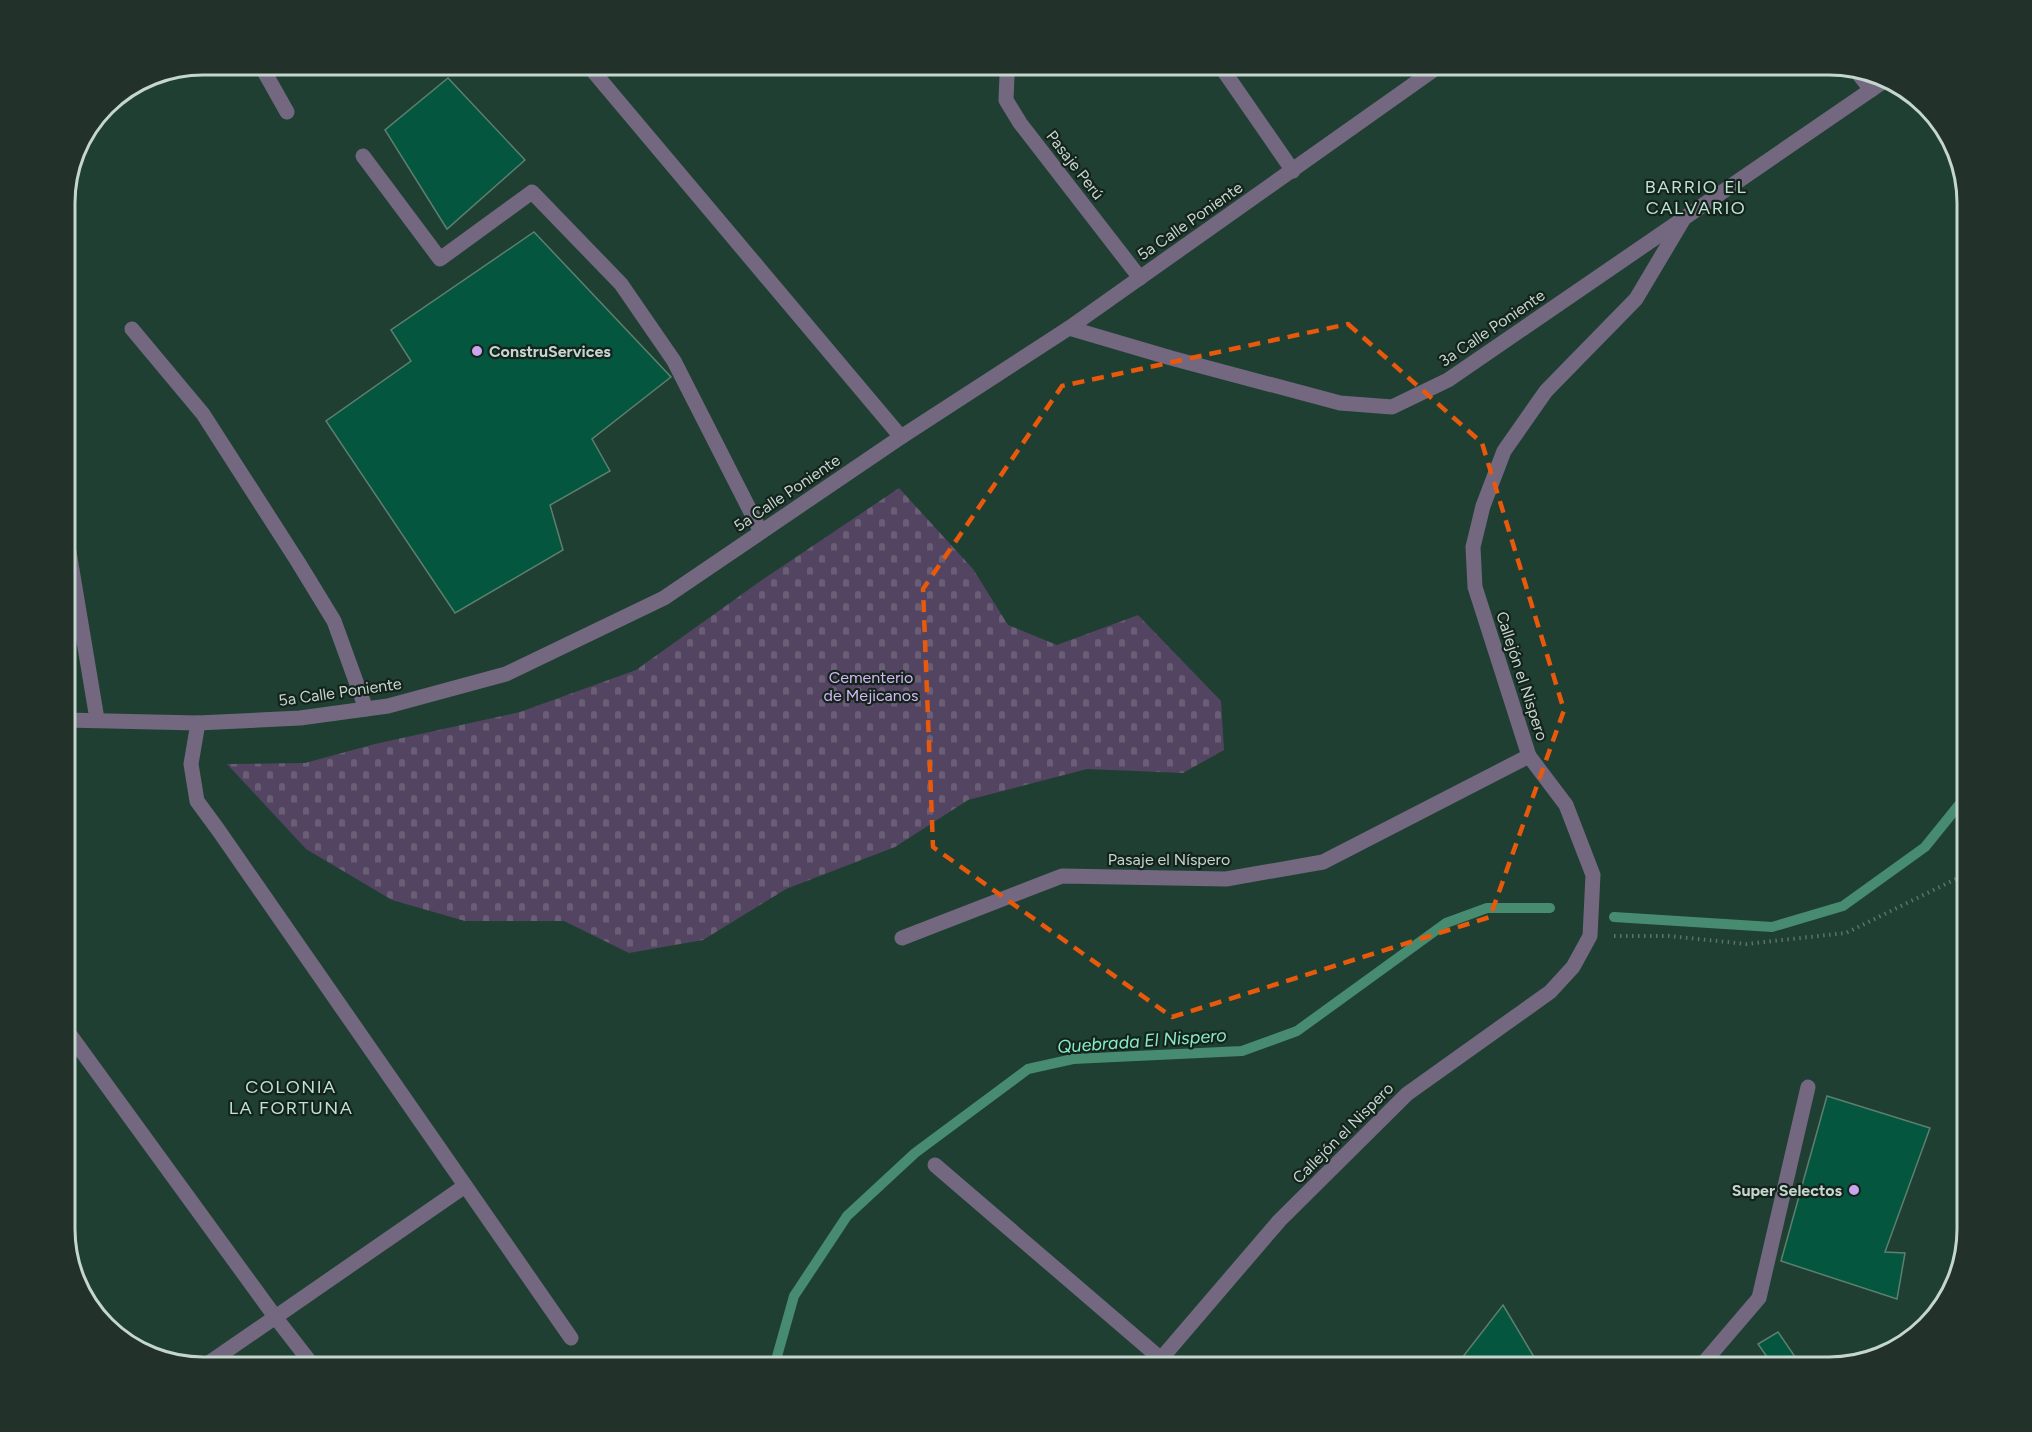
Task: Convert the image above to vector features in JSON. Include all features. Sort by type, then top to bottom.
[{"type":"street","points":[[266,75],[287,112]]},
{"type":"street","points":[[596,75],[901,438]]},
{"type":"street","name":"Pasaje Perú","points":[[1006,75],[1006,100],[1020,123],[1140,278]]},
{"type":"street","points":[[1227,75],[1293,171]]},
{"type":"street","name":"5a Calle Poniente","points":[[75,720],[198,723],[300,718],[388,706],[506,674],[664,598],[1068,328],[1427,75]]},
{"type":"street","name":"3a Calle Poniente","points":[[1068,328],[1340,403],[1392,407],[1448,380],[1877,85]]},
{"type":"street","points":[[363,156],[440,260],[532,192],[621,284],[674,361],[761,532]]},
{"type":"street","name":"Callejón el Nispero","points":[[1163,1357],[1279,1221],[1407,1094],[1550,992],[1574,968],[1590,936],[1593,875],[1566,805],[1529,756],[1475,587],[1473,547],[1484,506],[1504,451],[1546,391],[1636,299],[1683,220]]},
{"type":"street","points":[[132,329],[203,414],[298,562],[334,621],[366,709]]},
{"type":"street","points":[[75,590],[96,719]]},
{"type":"street","points":[[198,723],[191,764],[197,801],[571,1338]]},
{"type":"street","name":"Pasaje el Níspero","points":[[902,938],[1062,876],[1226,879],[1323,862],[1529,756]]},
{"type":"street","points":[[75,1042],[306,1357]]},
{"type":"street","points":[[1709,1357],[1759,1298],[1808,1087]]},
{"type":"street","points":[[935,1165],[1151,1357]]},
{"type":"street","points":[[219,1357],[465,1186]]},
{"type":"path","points":[[1590,936],[1669,936],[1746,944],[1846,933],[1957,878]]},
{"type":"highlighted area","points":[[1348,324],[1482,443],[1564,710],[1490,917],[1172,1017],[933,847],[923,589],[1062,386]]},
{"type":"green space","name":"Cementerio de Mejicanos","points":[[899,488],[973,569],[1008,625],[1057,645],[1138,615],[1221,701],[1224,750],[1183,773],[1087,769],[968,800],[895,847],[786,889],[703,940],[629,953],[564,921],[465,921],[392,900],[306,849],[227,764],[305,763],[375,744],[520,712],[636,670],[762,580]]},
{"type":"building","points":[[448,78],[525,160],[447,229],[385,130]]},
{"type":"building","points":[[534,232],[671,377],[592,439],[610,471],[550,505],[563,550],[455,613],[326,421],[411,361],[391,330]]},
{"type":"building","name":"Super Selectos","points":[[1827,1096],[1930,1128],[1885,1252],[1905,1253],[1897,1299],[1781,1261]]},
{"type":"building","points":[[1503,1305],[1534,1357],[1463,1357]]},
{"type":"building","points":[[1778,1332],[1795,1357],[1767,1357],[1758,1344]]},
{"type":"waterway","name":"Quebrada El Nispero","points":[[1614,917],[1772,927],[1843,906],[1925,847],[1957,807]]},
{"type":"waterway","name":"Quebrada El Nispero","points":[[777,1357],[794,1296],[847,1216],[915,1153],[1028,1069],[1073,1059],[1242,1051],[1297,1031],[1446,923],[1487,908],[1550,908]]},
{"type":"place","name":"ConstruServices","points":[[477,351]]},
{"type":"place","name":"Super Selectos","points":[[1854,1190]]},
{"type":"district","name":"BARRIO EL CALVARIO","points":[[1696,198]]},
{"type":"district","name":"COLONIA LA FORTUNA","points":[[291,1097]]}]
